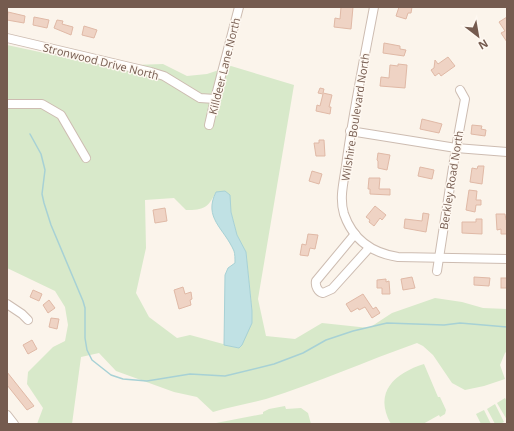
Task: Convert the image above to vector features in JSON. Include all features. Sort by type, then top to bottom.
[{"type":"street","name":"Killdeer Lane North","points":[[209,125],[239,7]]},
{"type":"street","name":"Wilshire Boulevard North","points":[[374,7],[350,131],[342,206],[347,221],[355,234],[369,248],[385,255],[398,257],[507,259]]},
{"type":"street","name":"Stronwood Drive North","points":[[7,38],[151,72],[164,76],[200,98],[215,99]]},
{"type":"street","name":"Berkley Road North","points":[[437,271],[465,99],[460,90]]},
{"type":"street","points":[[7,104],[42,104],[61,115],[86,158]]},
{"type":"street","points":[[350,131],[456,148],[507,152]]},
{"type":"street","points":[[355,234],[316,281],[316,286],[320,292],[324,294],[332,290],[369,248]]},
{"type":"street","points":[[7,304],[28,320]]},
{"type":"green space","points":[[7,45],[105,66],[163,64],[187,76],[207,74],[231,66],[294,85],[258,299],[266,336],[295,339],[322,323],[369,328],[392,313],[435,298],[462,302],[483,308],[507,309],[507,351],[500,365],[505,379],[465,390],[452,383],[433,355],[417,343],[285,393],[213,412],[197,397],[174,392],[116,371],[99,353],[81,357],[72,424],[37,424],[43,408],[27,384],[28,372],[53,347],[65,341],[68,325],[65,307],[55,291],[7,268]],"holes":[[[216,192],[230,204],[237,235],[246,252],[252,311],[252,323],[238,348],[190,335],[177,338],[149,317],[136,293],[146,248],[145,200],[174,198],[186,210],[201,209],[208,205]]]},
{"type":"green space","points":[[424,364],[438,397],[440,397],[446,410],[445,414],[440,417],[439,415],[423,424],[391,424],[386,413],[384,402],[390,385],[404,373]]},
{"type":"green space","points":[[505,398],[507,402],[507,420],[497,403]]},
{"type":"green space","points":[[495,404],[504,422],[500,424],[495,424],[487,409]]},
{"type":"green space","points":[[285,406],[286,409],[301,408],[308,413],[311,424],[216,424],[263,414],[263,412],[269,409]]},
{"type":"green space","points":[[484,410],[491,424],[481,424],[476,414]]},
{"type":"water","points":[[225,191],[230,195],[231,212],[237,235],[246,252],[252,311],[252,323],[242,345],[239,348],[224,345],[225,275],[228,268],[235,263],[235,255],[230,243],[216,223],[212,209],[216,192]]},
{"type":"building","points":[[341,7],[353,7],[351,29],[334,27],[335,18],[340,19]]},
{"type":"building","points":[[399,7],[412,7],[411,13],[408,13],[406,19],[396,16]]},
{"type":"building","points":[[8,12],[25,16],[24,23],[7,20]]},
{"type":"building","points":[[34,17],[49,20],[47,28],[33,25]]},
{"type":"building","points":[[507,17],[507,42],[501,33],[505,31],[499,22]]},
{"type":"building","points":[[57,20],[63,21],[62,24],[73,27],[71,35],[54,28]]},
{"type":"building","points":[[84,26],[97,30],[94,38],[82,35]]},
{"type":"building","points":[[384,43],[400,46],[400,49],[406,50],[404,56],[383,53]]},
{"type":"building","points":[[448,57],[455,66],[441,76],[439,73],[435,76],[431,70],[434,68],[435,60],[438,64]]},
{"type":"building","points":[[398,64],[407,65],[405,88],[380,86],[381,77],[389,78],[390,65],[398,66]]},
{"type":"building","points":[[320,88],[324,89],[323,93],[332,95],[329,107],[331,107],[330,114],[316,111],[317,105],[320,106],[323,94],[318,93]]},
{"type":"building","points":[[422,119],[442,124],[439,133],[420,129]]},
{"type":"building","points":[[472,125],[482,126],[481,129],[486,130],[485,136],[471,134]]},
{"type":"building","points":[[319,140],[324,140],[325,156],[316,156],[314,143],[319,143]]},
{"type":"building","points":[[378,153],[390,155],[387,170],[378,168]]},
{"type":"building","points":[[478,166],[484,166],[482,184],[470,182],[472,168],[477,169]]},
{"type":"building","points":[[420,167],[434,170],[432,179],[418,176]]},
{"type":"building","points":[[312,171],[322,174],[319,184],[309,181]]},
{"type":"building","points":[[369,178],[380,178],[379,189],[390,189],[390,195],[370,194],[370,189],[368,189]]},
{"type":"building","points":[[469,190],[477,191],[476,200],[481,200],[481,205],[476,205],[475,212],[466,210]]},
{"type":"building","points":[[375,206],[386,215],[382,220],[380,218],[374,226],[366,217]]},
{"type":"building","points":[[165,208],[167,221],[155,223],[153,210]]},
{"type":"building","points":[[423,213],[429,214],[426,232],[404,228],[405,219],[422,221]]},
{"type":"building","points":[[496,214],[505,214],[507,220],[507,234],[501,234],[501,229],[497,230]]},
{"type":"building","points":[[476,219],[482,219],[482,234],[462,233],[462,222],[476,222]]},
{"type":"building","points":[[308,234],[318,235],[315,249],[310,248],[308,256],[300,255],[302,244],[306,245]]},
{"type":"building","points":[[412,277],[415,288],[403,290],[401,279]]},
{"type":"building","points":[[474,277],[490,278],[489,286],[474,285]]},
{"type":"building","points":[[501,278],[507,278],[507,288],[501,288]]},
{"type":"building","points":[[386,279],[386,282],[389,281],[390,294],[382,294],[382,288],[377,288],[377,280]]},
{"type":"building","points":[[183,287],[185,294],[191,292],[191,305],[179,309],[174,290]]},
{"type":"building","points":[[33,290],[42,294],[39,301],[30,297]]},
{"type":"building","points":[[363,294],[373,309],[376,307],[380,313],[372,318],[365,307],[359,310],[358,308],[351,312],[346,304]]},
{"type":"building","points":[[49,300],[55,308],[48,313],[43,305]]},
{"type":"building","points":[[51,318],[59,319],[57,329],[49,327]]},
{"type":"building","points":[[32,340],[37,349],[28,354],[23,345]]},
{"type":"building","points":[[7,372],[34,406],[27,410],[7,385]]},
{"type":"waterway","points":[[30,134],[41,154],[45,170],[42,194],[44,203],[51,225],[85,308],[85,338],[87,350],[92,360],[111,375],[123,379],[147,381],[190,374],[225,376],[274,364],[303,353],[326,340],[353,331],[387,323],[444,325],[460,323],[507,327]]}]
